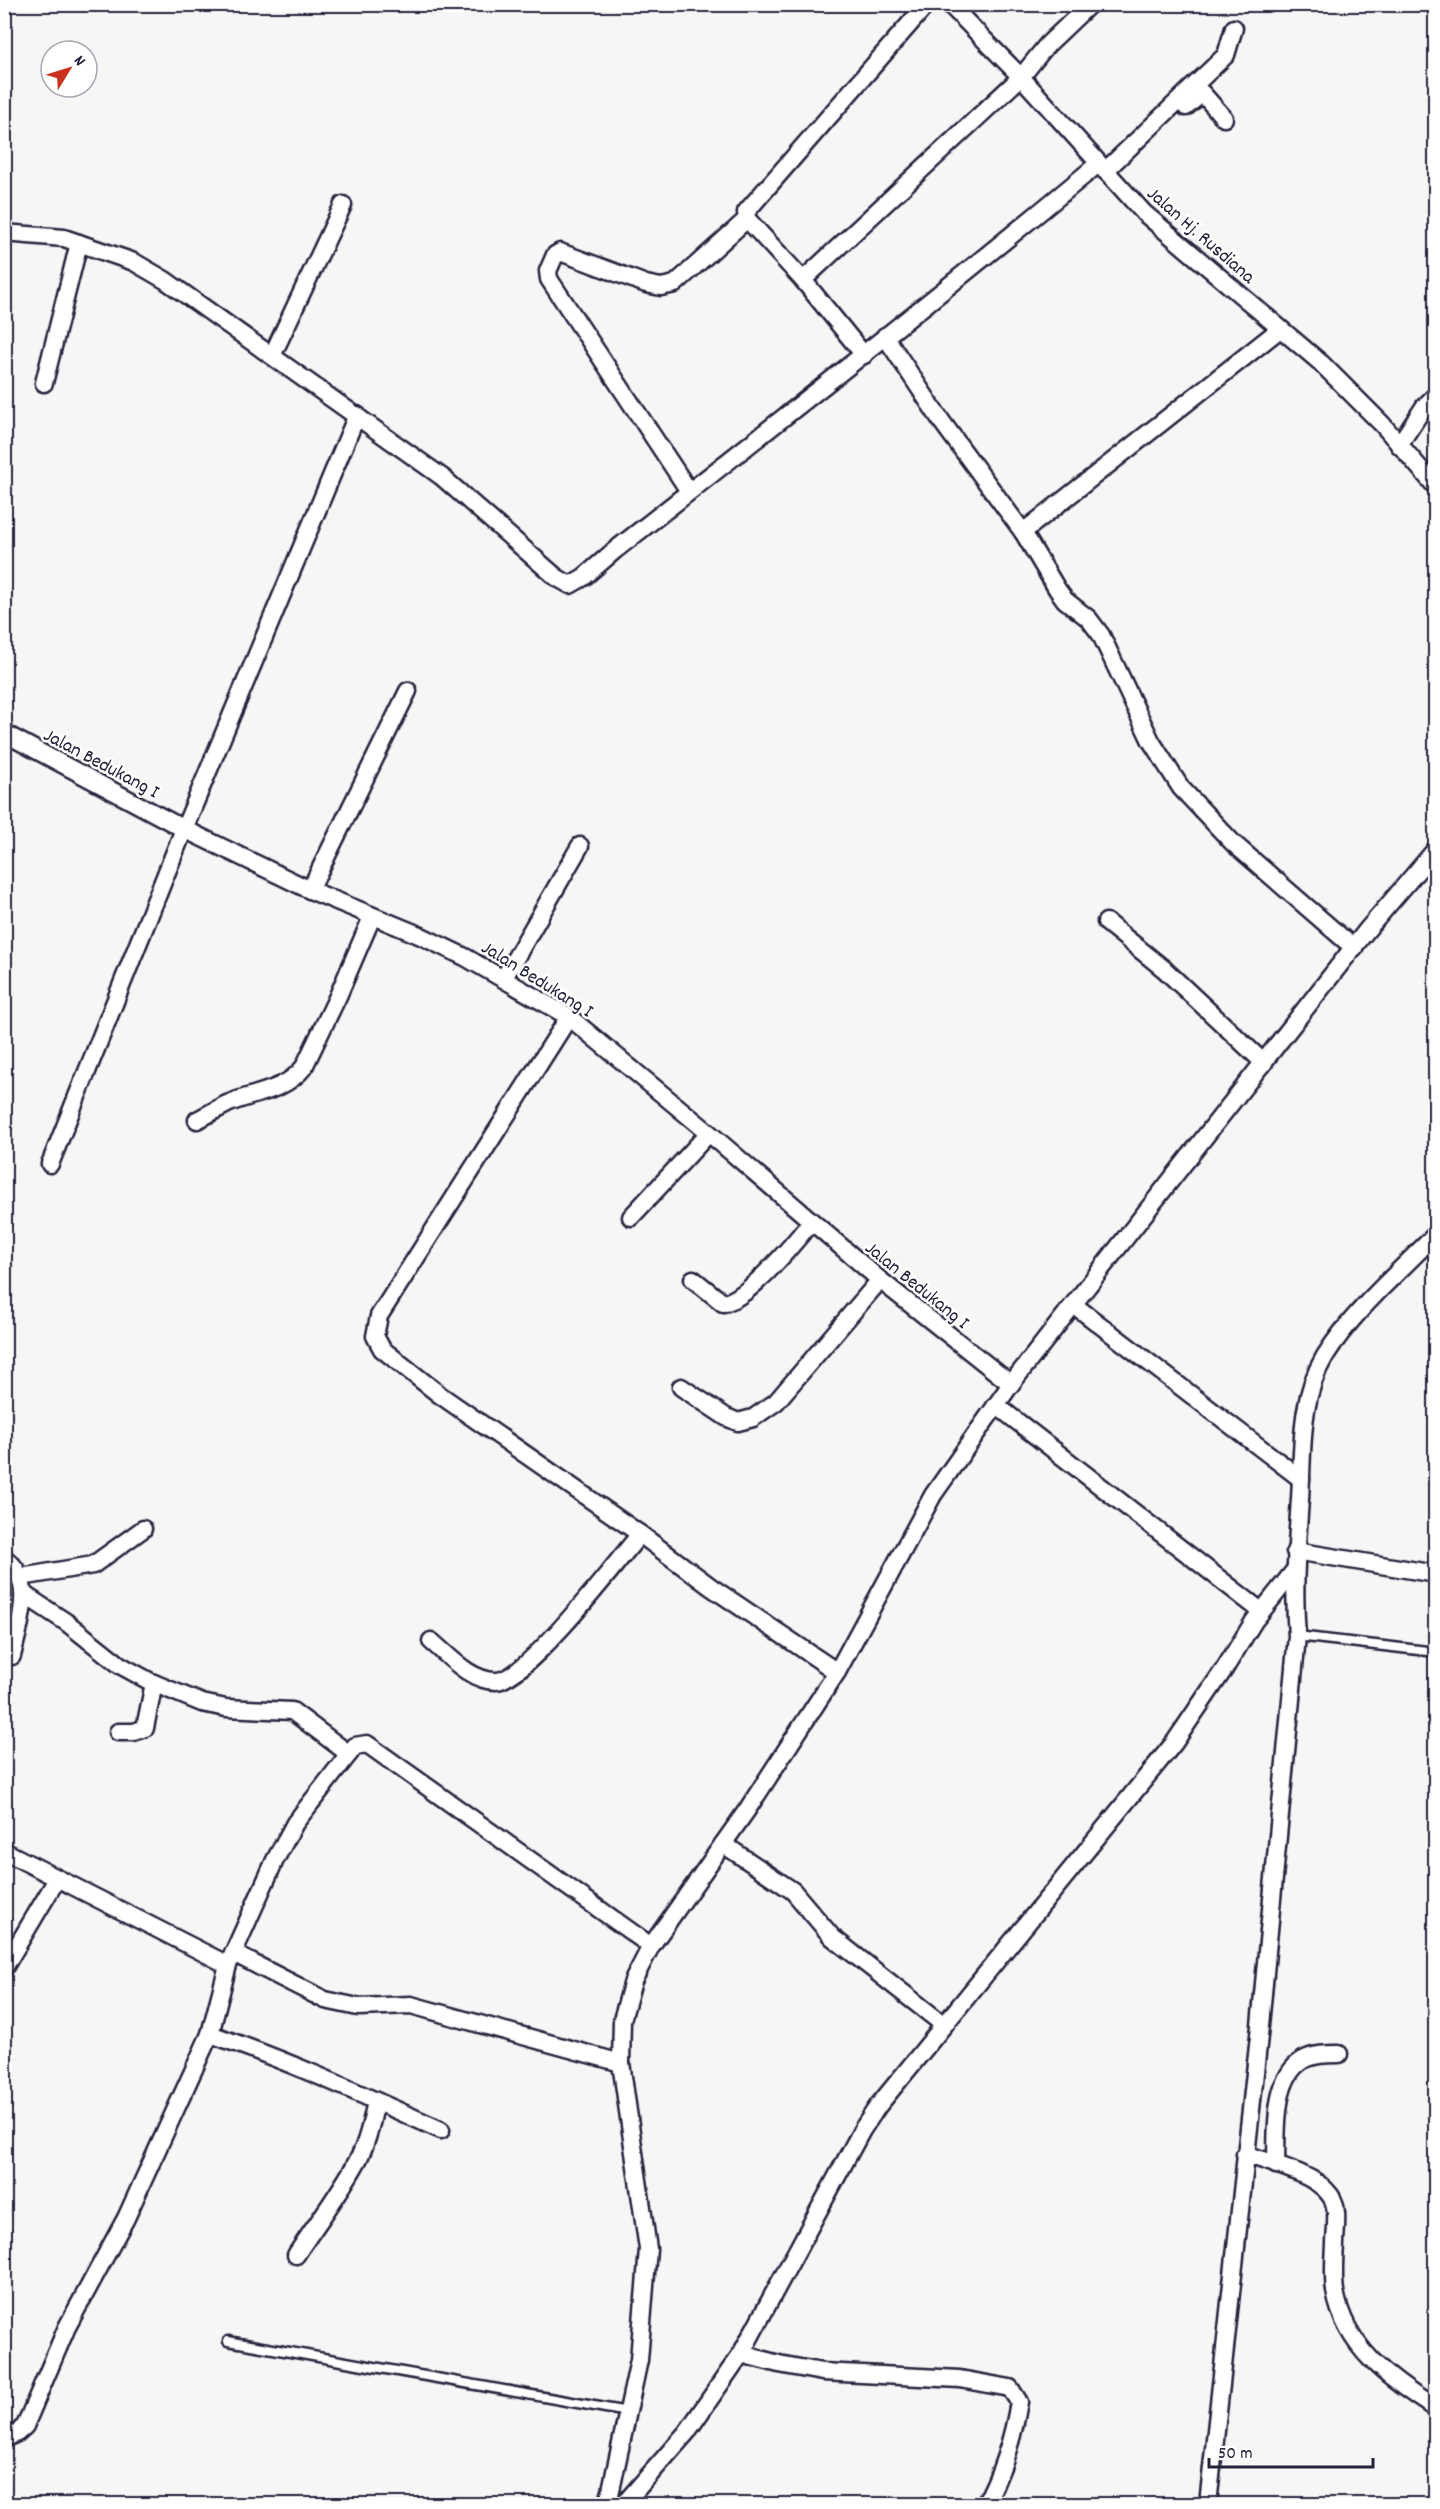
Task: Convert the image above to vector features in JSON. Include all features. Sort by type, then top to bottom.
[{"type":"street","points":[[864,355],[803,280],[747,219],[746,212],[927,4]]},
{"type":"street","name":"Jalan Hj. Rusdiana","points":[[949,4],[1021,77],[1144,213],[1321,363],[1353,393],[1436,487]]},
{"type":"street","points":[[803,280],[1021,77],[1047,45],[1090,4]]},
{"type":"street","points":[[1104,171],[1226,55],[1234,28]]},
{"type":"street","points":[[4,233],[64,238],[134,262],[165,280],[442,477],[556,577],[570,585],[584,577],[885,336],[1104,171],[1202,93],[1224,118]]},
{"type":"street","points":[[272,356],[343,205]]},
{"type":"street","points":[[689,492],[549,279],[548,271],[555,255],[560,252],[646,284],[661,287],[675,284],[747,219]]},
{"type":"street","points":[[44,383],[78,243]]},
{"type":"street","points":[[1023,532],[1280,329]]},
{"type":"street","points":[[885,336],[942,422],[1023,532],[1065,600],[1089,619],[1101,635],[1151,741],[1181,788],[1233,843],[1354,948]]},
{"type":"street","points":[[1399,445],[1424,407],[1436,395]]},
{"type":"street","points":[[50,1164],[184,829],[357,415]]},
{"type":"street","points":[[310,890],[408,691]]},
{"type":"street","name":"Jalan Bedukang I","points":[[4,733],[184,829],[310,890],[419,935],[504,978],[569,1017],[709,1133],[880,1280],[1011,1384]]},
{"type":"street","points":[[504,978],[580,846]]},
{"type":"street","points":[[608,2505],[639,2360],[648,2249],[621,2062],[622,2020],[633,1981],[651,1946],[723,1844],[837,1672],[933,1495],[996,1405],[1354,948],[1436,849]]},
{"type":"street","points":[[197,1120],[228,1104],[277,1088],[297,1075],[304,1067],[372,917]]},
{"type":"street","points":[[1106,922],[1164,969],[1264,1063]]},
{"type":"street","points":[[569,1017],[379,1316],[375,1336],[382,1349],[440,1395],[640,1534],[711,1587],[837,1672]]},
{"type":"street","points":[[631,1217],[709,1133]]},
{"type":"street","points":[[693,1280],[716,1299],[730,1302],[758,1280],[811,1222]]},
{"type":"street","points":[[1208,2505],[1259,2036],[1297,1636],[1294,1571],[1306,1410],[1316,1375],[1325,1357],[1358,1313],[1436,1234]]},
{"type":"street","points":[[681,1387],[726,1418],[738,1422],[753,1418],[776,1402],[880,1280]]},
{"type":"street","points":[[1074,1305],[1301,1479]]},
{"type":"street","points":[[996,1405],[1261,1611]]},
{"type":"street","points":[[21,1577],[93,1565],[143,1528]]},
{"type":"street","points":[[431,1641],[467,1672],[497,1681],[507,1678],[536,1656],[640,1534]]},
{"type":"street","points":[[1295,1551],[1436,1574]]},
{"type":"street","points":[[4,1558],[12,1563],[21,1577],[25,1595],[12,1656]]},
{"type":"street","points":[[624,2505],[687,2432],[741,2354],[862,2130],[878,2106],[1174,1743],[1261,1611],[1294,1571]]},
{"type":"street","points":[[25,1595],[66,1622],[120,1665],[154,1683],[202,1702],[226,1708],[292,1710],[349,1754]]},
{"type":"street","points":[[118,1732],[134,1732],[145,1728],[154,1683]]},
{"type":"street","points":[[4,2439],[25,2426],[67,2327],[126,2218],[210,2034],[230,1959],[275,1860],[296,1823],[359,1744],[367,1744],[651,1946]]},
{"type":"street","points":[[723,1844],[793,1892],[832,1937],[944,2025]]},
{"type":"street","points":[[7,1856],[230,1959],[325,2000],[358,2007],[411,2005],[621,2062]]},
{"type":"street","points":[[4,1968],[57,1879]]},
{"type":"street","points":[[210,2034],[261,2051],[441,2130]]},
{"type":"street","points":[[1276,2165],[1279,2102],[1290,2074],[1301,2061],[1312,2056],[1339,2054]]},
{"type":"street","points":[[296,2255],[359,2157],[369,2133],[376,2101]]},
{"type":"street","points":[[1245,2154],[1294,2171],[1329,2194],[1336,2210],[1336,2292],[1346,2323],[1358,2345],[1374,2365],[1394,2382],[1436,2409]]},
{"type":"street","points":[[741,2354],[822,2372],[960,2379],[1010,2388],[1020,2402],[995,2485],[984,2505]]},
{"type":"lane","points":[[1297,1636],[1436,1652]]},
{"type":"lane","points":[[228,2341],[628,2412]]}]
